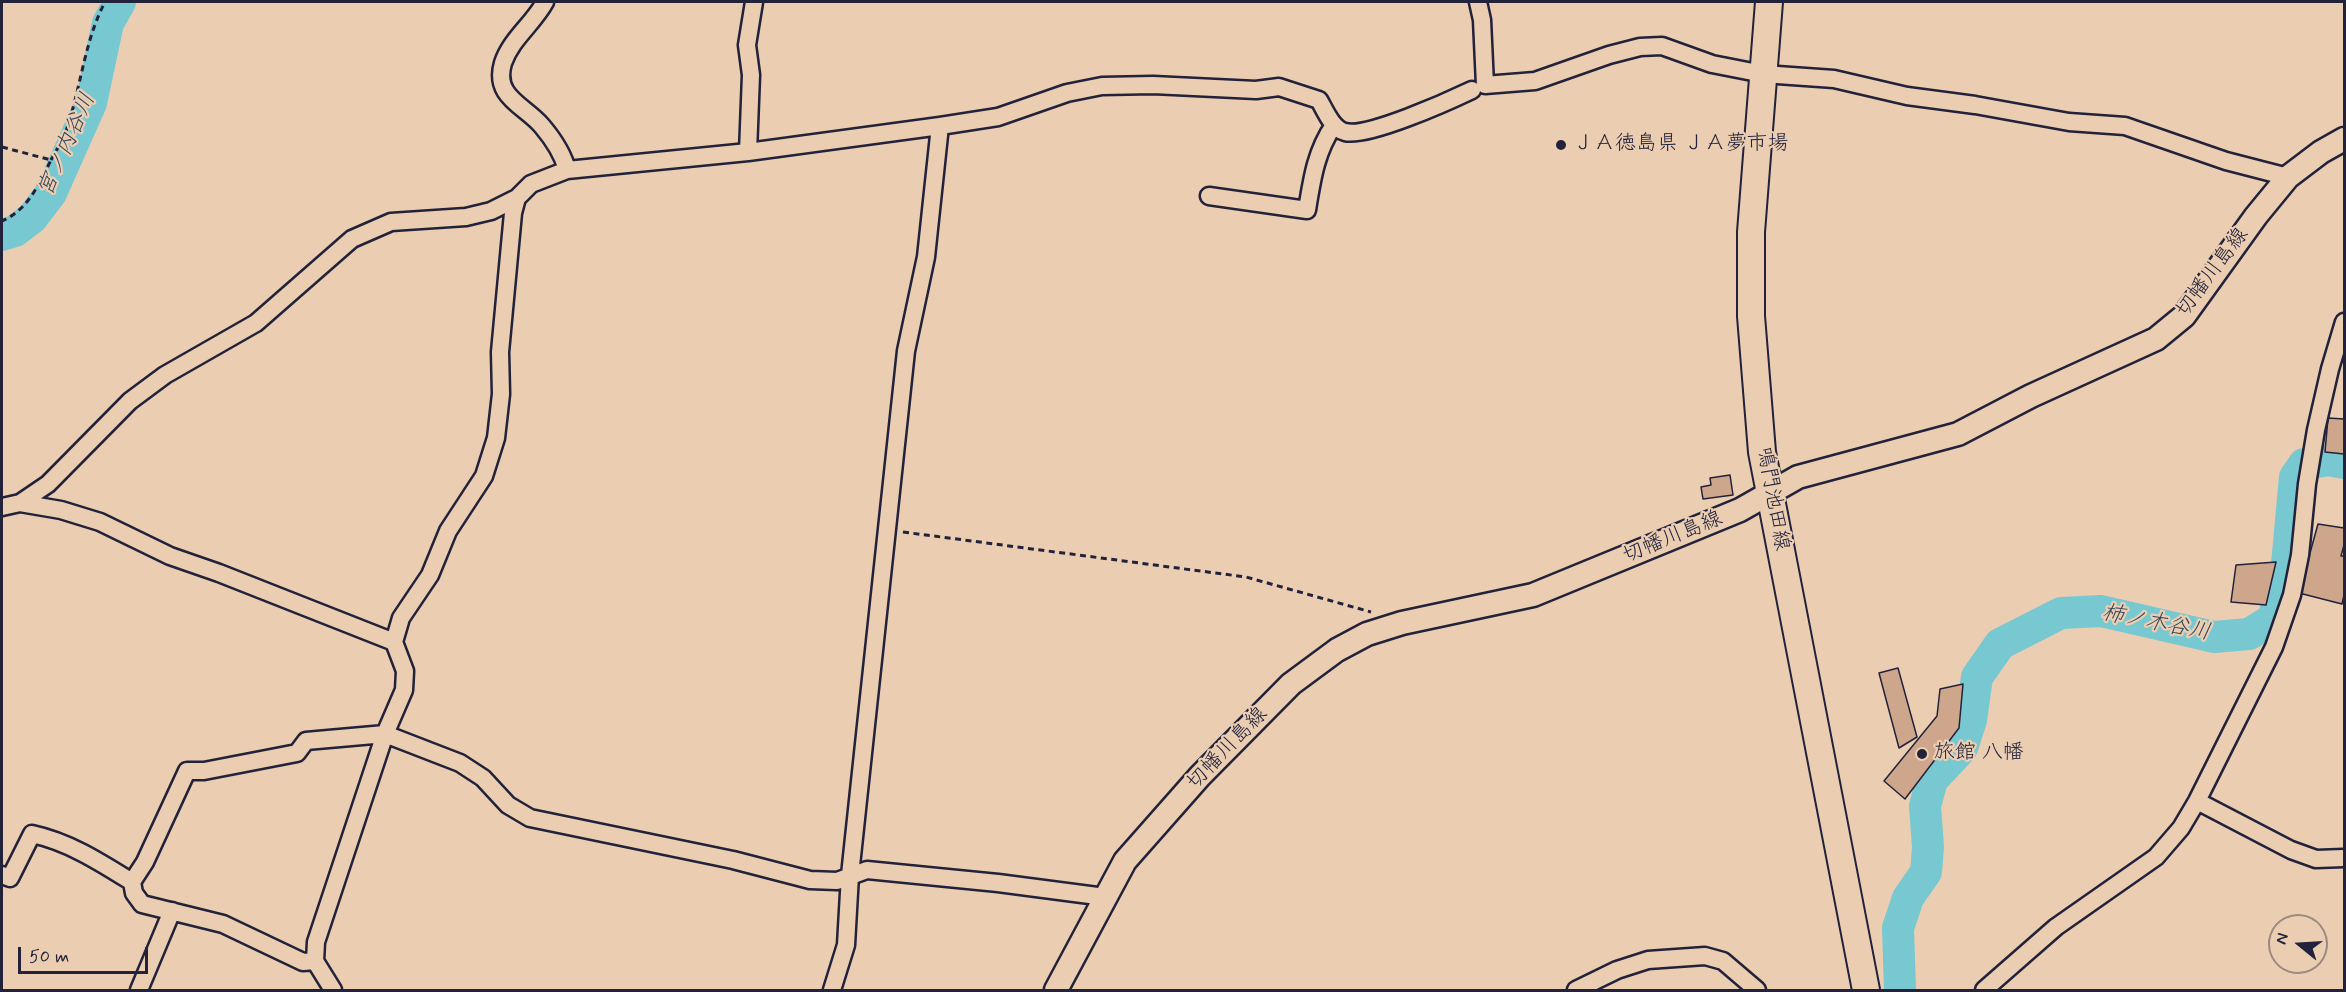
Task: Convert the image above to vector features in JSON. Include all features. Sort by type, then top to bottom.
[{"type":"main road","name":"鳴門池田線","points":[[1768,2],[1751,232],[1751,316],[1762,452],[1866,990]]},
{"type":"main road","name":"切幡川島線","points":[[1056,990],[1125,861],[1200,776],[1291,684],[1336,650],[1367,634],[1402,624],[1533,595],[1740,510],[1798,477],[1958,434],[2031,396],[2156,339],[2184,316],[2256,216],[2288,177],[2321,152],[2344,140]]},
{"type":"street","points":[[544,2],[516,38],[503,63],[501,81],[509,98],[541,125],[564,158],[567,170]]},
{"type":"street","points":[[748,152],[752,75],[747,45],[754,2]]},
{"type":"street","points":[[1478,2],[1482,20],[1485,84],[1535,81],[1609,55],[1640,47],[1662,46],[1712,64],[1763,74],[1834,79],[1907,96],[1975,105],[2069,122],[2125,126],[2226,161],[2288,177]]},
{"type":"street","points":[[2,507],[20,503],[48,484],[130,401],[165,375],[256,323],[352,239],[391,222],[466,217],[491,211],[517,198],[531,184],[567,170],[748,152],[998,117],[1067,93],[1102,86],[1143,85],[1256,90],[1279,87],[1319,100],[1334,125],[1343,132],[1357,133],[1425,112],[1472,90]]},
{"type":"street","points":[[1209,196],[1307,210],[1314,166],[1324,140],[1334,125]]},
{"type":"street","points":[[832,990],[846,945],[850,875],[906,351],[926,256],[940,126]]},
{"type":"street","points":[[333,990],[315,961],[316,942],[385,734],[404,690],[405,671],[394,642],[401,618],[430,575],[448,531],[484,476],[496,438],[501,394],[500,352],[513,213],[517,198]]},
{"type":"street","points":[[1984,990],[2056,927],[2156,857],[2181,828],[2197,801],[2274,647],[2292,595],[2300,555],[2307,484],[2316,430],[2344,322]]},
{"type":"street","points":[[20,503],[61,510],[100,522],[170,556],[394,642]]},
{"type":"street","points":[[315,961],[303,962],[223,924],[142,904],[134,893],[132,882],[145,862],[188,771],[204,771],[297,753],[306,741],[385,734],[460,763],[483,778],[508,805],[530,818],[733,860],[810,880],[837,881],[867,870],[998,883],[1105,897]]},
{"type":"street","points":[[2197,801],[2291,850],[2316,859],[2344,858]]},
{"type":"street","points":[[2,875],[10,878],[32,834],[55,839],[80,851],[132,882]]},
{"type":"street","points":[[139,990],[172,911]]},
{"type":"street","points":[[1576,990],[1617,970],[1648,960],[1705,956],[1723,961],[1757,990]]},
{"type":"path","points":[[2,221],[32,198],[66,132],[85,55],[98,15],[105,2]]},
{"type":"path","points":[[2,147],[51,160]]},
{"type":"path","points":[[886,530],[1246,577],[1380,614],[1402,624]]},
{"type":"building","points":[[2328,418],[2344,419],[2344,454],[2325,452]]},
{"type":"building","points":[[1730,475],[1733,495],[1703,499],[1701,487],[1711,485],[1710,478]]},
{"type":"building","points":[[2318,524],[2344,528],[2344,545],[2341,556],[2344,556],[2342,604],[2299,593]]},
{"type":"building","points":[[2276,562],[2266,605],[2231,602],[2236,565]]},
{"type":"building","name":"旅館 八幡","points":[[1898,668],[1917,737],[1899,748],[1879,673]]},
{"type":"building","name":"旅館 八幡","points":[[1963,684],[1959,728],[1905,799],[1884,781],[1937,716],[1940,689]]},
{"type":"waterway","name":"宮ノ内谷川","points":[[2,235],[15,231],[32,218],[51,193],[91,103],[108,23],[120,2]]},
{"type":"waterway","name":"柿ノ木谷川","points":[[1900,990],[1898,928],[1908,898],[1926,872],[1928,847],[1925,806],[1932,780],[1962,748],[1971,720],[1977,677],[2000,644],[2061,613],[2101,611],[2214,637],[2249,634],[2272,620],[2285,586],[2295,477],[2304,464],[2329,460],[2344,463]]},
{"type":"place","name":"ＪＡ徳島県 ＪＡ夢市場","points":[[1561,145]]},
{"type":"place","name":"旅館 八幡","points":[[1922,754]]}]
